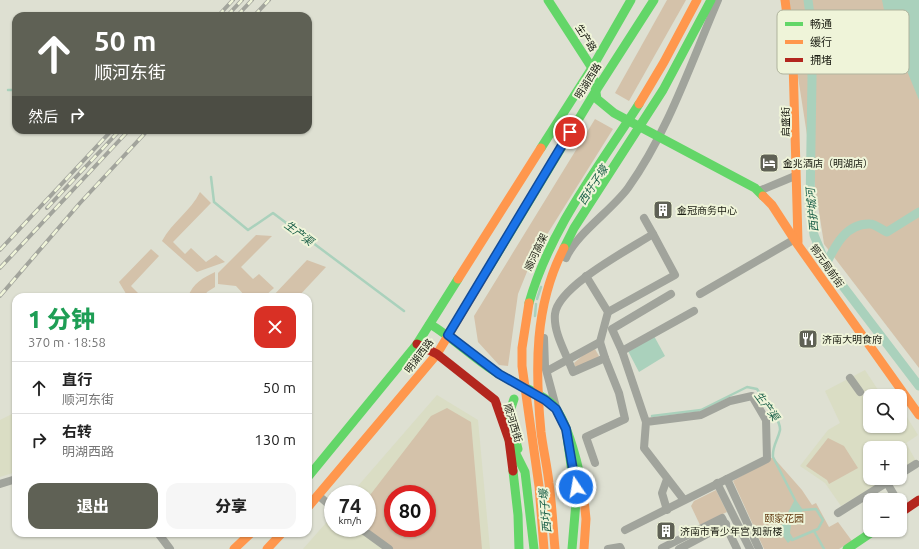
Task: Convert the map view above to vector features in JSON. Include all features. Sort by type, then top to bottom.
[{"type":"main road","name":"生产路","points":[[548,0],[592,68],[594,92]]},
{"type":"main road","name":"明湖西路","points":[[312,472],[417,344],[592,68],[631,0]]},
{"type":"main road","name":"明湖西路","points":[[312,503],[437,354],[594,92],[654,0]]},
{"type":"main road","name":"顺河高架","points":[[544,549],[543,516],[526,402],[522,348],[528,298],[544,257],[567,216],[643,98],[676,41],[697,0]]},
{"type":"main road","points":[[555,549],[549,482],[541,432],[537,362],[539,327],[548,288],[574,228],[663,90],[711,0]]},
{"type":"main road","name":"启盛街","points":[[785,0],[787,10]]},
{"type":"main road","name":"启盛街","points":[[795,74],[795,200],[797,242]]},
{"type":"main road","name":"铜元局前街","points":[[594,92],[603,104],[614,113],[759,191],[772,205],[919,415]]},
{"type":"main road","points":[[430,324],[448,335],[499,374],[545,400],[556,409],[566,429],[584,488],[586,513],[584,549]]},
{"type":"main road","name":"顺河西街","points":[[417,344],[437,354],[495,400],[509,440],[518,515],[519,549]]},
{"type":"main road","points":[[502,421],[514,399],[525,394],[545,400]]},
{"type":"main road","points":[[514,399],[509,414],[525,472],[534,549]]},
{"type":"main road","points":[[566,429],[576,502],[572,549]]},
{"type":"main road","points":[[509,440],[525,472]]},
{"type":"main road","points":[[907,507],[919,500]]},
{"type":"main road","points":[[234,549],[247,537]]},
{"type":"main road","points":[[266,549],[278,537]]},
{"type":"main road","points":[[848,549],[865,537]]},
{"type":"street","points":[[556,409],[547,371],[544,324],[552,287],[568,253],[627,189],[660,137],[718,0]]},
{"type":"street","points":[[759,191],[795,176]]},
{"type":"street","points":[[608,312],[675,275],[644,218]]},
{"type":"street","points":[[605,358],[573,372],[557,331],[555,314],[561,300],[586,276],[653,234]]},
{"type":"street","points":[[700,294],[797,242]]},
{"type":"street","points":[[586,276],[601,298],[608,312],[600,342],[619,393],[625,419],[586,437],[595,463]]},
{"type":"street","points":[[671,294],[612,329],[622,351],[646,422],[644,448],[684,500]]},
{"type":"street","points":[[622,351],[694,311]]},
{"type":"street","points":[[547,371],[568,358],[600,342]]},
{"type":"street","points":[[850,378],[860,392]]},
{"type":"street","points":[[625,530],[767,459],[766,420],[752,396],[730,401],[701,415],[646,422]]},
{"type":"street","points":[[907,470],[916,464]]},
{"type":"street","points":[[727,478],[759,549]]},
{"type":"street","points":[[667,479],[662,493],[667,510]]},
{"type":"street","points":[[0,484],[12,480]]},
{"type":"street","points":[[717,483],[750,549]]},
{"type":"street","points":[[838,513],[884,485]]},
{"type":"street","points":[[319,496],[324,500]]},
{"type":"street","points":[[662,548],[722,518],[737,549]]},
{"type":"street","points":[[679,549],[726,524]]},
{"type":"street","points":[[161,537],[170,549]]},
{"type":"street","points":[[372,537],[389,549]]},
{"type":"street","points":[[608,549],[620,547],[621,549]]},
{"type":"shaded area","points":[[882,0],[919,0],[919,100],[908,74],[909,10],[884,10]]},
{"type":"shaded area","points":[[654,336],[665,356],[639,372],[628,351]]},
{"type":"shaded area","points":[[865,370],[877,389],[863,389],[863,433],[907,433],[907,417],[918,435],[907,442],[907,441],[863,441],[863,485],[876,485],[841,506],[825,483],[800,466],[828,430],[840,423],[825,391]]},
{"type":"shaded area","points":[[437,395],[478,420],[490,549],[303,549],[324,525],[324,537],[376,537],[376,485],[359,485]]},
{"type":"shaded area","points":[[12,414],[12,473],[0,477],[0,420]]},
{"type":"shaded area","points":[[907,445],[916,461],[907,467]]},
{"type":"shaded area","points":[[796,500],[803,510],[799,518],[791,524],[790,533],[793,538],[788,543],[780,532],[780,528],[794,501]]},
{"type":"green space","points":[[667,0],[686,0],[629,101],[615,93]]},
{"type":"green space","points":[[786,0],[919,0],[919,368],[824,244],[798,74],[909,74],[909,10],[788,10]]},
{"type":"green space","points":[[595,119],[613,129],[533,257],[518,294],[508,366],[499,365],[478,342],[474,316]]},
{"type":"green space","points":[[200,192],[211,203],[173,242],[185,254],[191,248],[206,262],[216,255],[225,262],[197,272],[162,241],[171,228],[192,205]]},
{"type":"green space","points":[[256,235],[272,236],[241,267],[253,279],[259,274],[274,288],[268,293],[242,293],[236,286],[218,284],[218,273]]},
{"type":"green space","points":[[151,249],[159,256],[131,286],[138,293],[126,293],[119,282]]},
{"type":"green space","points":[[307,260],[326,267],[302,293],[276,293]]},
{"type":"green space","points":[[215,272],[215,287],[206,293],[190,293],[193,288],[203,279]]},
{"type":"green space","points":[[595,349],[599,356],[595,361],[575,367],[574,363],[589,350]]},
{"type":"green space","points":[[447,408],[471,422],[482,549],[389,549],[372,537],[376,537],[376,487],[431,416]]},
{"type":"green space","points":[[828,438],[844,446],[858,468],[829,484],[827,480],[806,466]]},
{"type":"green space","name":"颐家花园","points":[[773,457],[802,490],[812,505],[816,503],[829,527],[838,522],[852,541],[839,549],[764,549],[733,481]]},
{"type":"green space","points":[[716,490],[727,512],[700,525],[691,506],[694,501]]},
{"type":"waterway","name":"西护城河","points":[[808,0],[809,10]]},
{"type":"waterway","name":"西护城河","points":[[812,74],[810,206],[814,235],[826,264],[919,386]]},
{"type":"waterway","name":"生产渠","points":[[211,177],[214,202],[248,230],[273,213],[404,311]]},
{"type":"waterway","points":[[826,264],[842,237],[854,227],[872,224],[887,232],[919,212]]},
{"type":"waterway","name":"西圩子壕","points":[[537,299],[541,287]]},
{"type":"waterway","name":"西圩子壕","points":[[535,316],[536,304]]},
{"type":"waterway","name":"生产渠","points":[[652,416],[701,410],[747,387],[757,389],[780,425],[780,430],[773,450],[773,457],[795,500]]},
{"type":"waterway","points":[[792,540],[818,529],[823,520],[816,509],[803,510]]},
{"type":"waterway","points":[[814,531],[824,549]]},
{"type":"railway","points":[[222,12],[233,0]]},
{"type":"railway","points":[[231,12],[242,0]]},
{"type":"railway","points":[[241,12],[252,0]]},
{"type":"railway","points":[[258,12],[269,0]]},
{"type":"railway","points":[[0,250],[108,134]]},
{"type":"railway","points":[[47,208],[116,134]]},
{"type":"railway","points":[[0,268],[125,134]]},
{"type":"railway","points":[[0,296],[80,203],[144,134]]},
{"type":"traffic: fast","points":[[548,0],[592,68],[597,99],[614,113],[755,188],[763,196]]},
{"type":"traffic: fast","points":[[541,148],[592,68],[631,0]]},
{"type":"traffic: fast","points":[[487,271],[595,92],[654,0]]},
{"type":"traffic: fast","points":[[564,248],[574,228],[663,90],[711,0]]},
{"type":"traffic: fast","points":[[529,303],[538,276],[562,224],[639,104]]},
{"type":"traffic: fast","points":[[312,472],[417,344],[458,279]]},
{"type":"traffic: fast","points":[[430,324],[494,371],[537,393],[557,409],[573,447],[584,499]]},
{"type":"traffic: fast","points":[[514,399],[509,414],[518,449]]},
{"type":"traffic: fast","points":[[566,429],[576,502],[572,549]]},
{"type":"traffic: fast","points":[[509,440],[525,472],[534,549]]},
{"type":"traffic: fast","points":[[513,471],[518,515],[519,549]]},
{"type":"traffic: fast","points":[[847,549],[865,537]]},
{"type":"traffic: slow","points":[[639,104],[664,62],[697,0]]},
{"type":"traffic: slow","points":[[785,0],[786,10]]},
{"type":"traffic: slow","points":[[793,74],[798,242]]},
{"type":"traffic: slow","points":[[458,279],[541,148]]},
{"type":"traffic: slow","points":[[763,196],[772,205],[798,245],[919,415]]},
{"type":"traffic: slow","points":[[555,549],[550,491],[541,432],[538,361],[539,338],[547,292],[554,270],[564,248]]},
{"type":"traffic: slow","points":[[312,502],[437,354],[487,271]]},
{"type":"traffic: slow","points":[[529,303],[522,348],[522,366],[539,486],[544,549]]},
{"type":"traffic: slow","points":[[584,499],[586,519],[584,549]]},
{"type":"traffic: slow","points":[[234,549],[247,537]]},
{"type":"traffic: slow","points":[[267,549],[278,537]]},
{"type":"traffic: jam","points":[[417,344],[437,354],[495,400],[509,440],[513,471]]},
{"type":"traffic: jam","points":[[907,508],[919,500]]},
{"type":"place","name":"金兆酒店（明湖店）","points":[[769,163]]},
{"type":"place","name":"金冠商务中心","points":[[663,210]]},
{"type":"place","name":"济南大明食府","points":[[808,339]]},
{"type":"place","name":"济南市青少年宫 知新楼","points":[[666,531]]},
{"type":"route","points":[[570,132],[448,335],[499,374],[545,400],[556,409],[566,429],[569,458],[576,487]]}]
